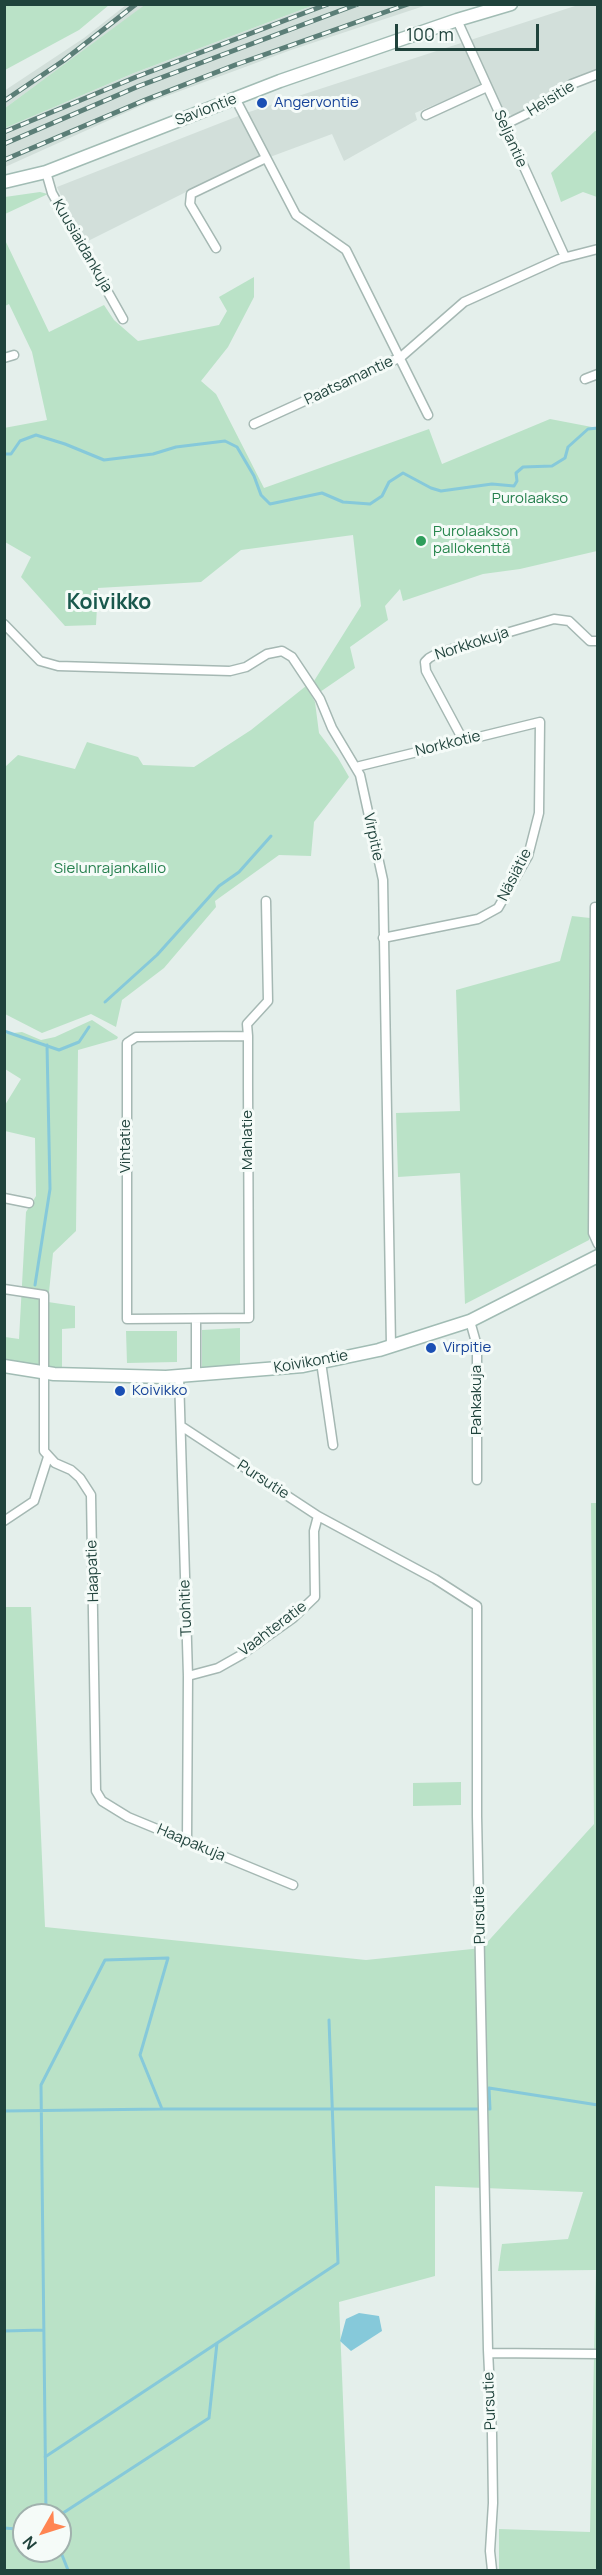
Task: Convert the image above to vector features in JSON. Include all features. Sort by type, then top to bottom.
[{"type":"main road","name":"Saviontie","points":[[4,182],[46,172],[235,98],[457,20],[511,4]]},
{"type":"main road","name":"Koivikontie","points":[[4,1366],[43,1373],[179,1376],[250,1372],[321,1362],[392,1346],[470,1321],[597,1256]]},
{"type":"street","name":"Seljantie","points":[[457,20],[564,257]]},
{"type":"street","name":"Heisitie","points":[[504,125],[543,106],[572,84],[597,74]]},
{"type":"street","points":[[426,115],[487,87]]},
{"type":"street","points":[[235,98],[296,215],[346,250],[428,415]]},
{"type":"street","points":[[216,248],[190,204],[191,194],[266,158]]},
{"type":"street","name":"Kuusiaidankuja","points":[[46,172],[52,193],[123,319]]},
{"type":"street","name":"Paatsamantie","points":[[254,424],[401,357],[464,302],[564,257],[597,249]]},
{"type":"street","points":[[4,358],[14,355]]},
{"type":"street","points":[[585,380],[597,374]]},
{"type":"street","name":"Norkkokuja","points":[[463,740],[426,671],[426,662],[429,658],[438,653],[554,619],[569,621],[590,640],[597,641]]},
{"type":"street","name":"Virpitie","points":[[4,624],[40,661],[58,666],[230,671],[246,667],[267,654],[282,651],[292,657],[304,672],[320,699],[332,728],[360,775],[383,880],[392,1346]]},
{"type":"street","name":"Norkkotie","points":[[356,767],[540,722]]},
{"type":"street","name":"Näsiätie","points":[[383,938],[478,919],[498,908],[528,856],[539,813],[540,722]]},
{"type":"street","name":"Mahlatie","points":[[180,1319],[249,1323],[247,1024],[268,1000],[266,901]]},
{"type":"street","points":[[595,907],[593,1228],[597,1244]]},
{"type":"street","name":"Vihtatie","points":[[180,1319],[127,1319],[126,1047],[129,1040],[136,1037],[248,1036]]},
{"type":"street","points":[[4,1198],[29,1203]]},
{"type":"street","points":[[4,1289],[44,1295],[42,1444],[48,1457],[34,1501],[4,1521]]},
{"type":"street","points":[[196,1319],[196,1374]]},
{"type":"street","name":"Pahkakuja","points":[[470,1321],[477,1346],[477,1480]]},
{"type":"street","points":[[321,1362],[333,1445]]},
{"type":"street","name":"Tuohitie","points":[[179,1376],[188,1676],[187,1839]]},
{"type":"street","name":"Pursutie","points":[[182,1426],[318,1516],[435,1579],[477,1606],[477,1816],[492,2571]]},
{"type":"street","name":"Haapatie","points":[[48,1457],[80,1478],[91,1496],[96,1791]]},
{"type":"street","name":"Vaahteratie","points":[[188,1676],[218,1668],[241,1654],[292,1618],[315,1597],[314,1531],[318,1516]]},
{"type":"street","name":"Haapakuja","points":[[96,1791],[102,1801],[128,1817],[187,1839],[293,1885]]},
{"type":"street","points":[[489,2353],[597,2354]]},
{"type":"shaded area","points":[[126,5],[146,5],[5,108],[4,91],[84,38]]},
{"type":"shaded area","points":[[314,5],[427,5],[291,50],[145,104],[5,167],[5,128],[134,73]]},
{"type":"shaded area","points":[[578,5],[597,5],[597,69],[570,81],[540,103],[514,116],[504,112],[489,82],[415,113],[417,120],[344,161],[332,134],[270,157],[258,156],[84,243],[57,187],[246,113]]},
{"type":"green space","points":[[146,4],[314,5],[134,73],[5,128],[5,108]]},
{"type":"green space","points":[[4,5],[109,5],[79,30],[5,70]]},
{"type":"green space","points":[[597,131],[597,197],[583,192],[561,202],[551,173]]},
{"type":"green space","points":[[40,192],[48,194],[5,214],[5,197]]},
{"type":"green space","name":"Purolaakso","points":[[5,240],[49,332],[104,305],[114,320],[138,341],[219,325],[227,311],[219,297],[254,277],[254,297],[228,347],[201,381],[216,394],[264,488],[429,429],[442,464],[550,419],[597,428],[597,551],[520,569],[483,574],[403,601],[400,589],[385,606],[388,620],[350,647],[355,668],[320,692],[314,681],[361,606],[353,535],[241,550],[201,582],[98,588],[96,625],[65,626],[21,577],[31,557],[5,542],[4,428],[47,420],[32,352],[9,304],[5,306]]},
{"type":"green space","name":"Sielunrajankallio","points":[[306,686],[315,702],[319,733],[349,777],[314,822],[311,856],[279,855],[215,901],[216,907],[164,968],[122,1000],[116,1027],[91,1014],[42,1033],[5,1014],[5,767],[18,755],[75,769],[87,742],[138,757],[143,765],[194,767],[251,730]]},
{"type":"green space","points":[[572,916],[590,918],[589,1240],[465,1304],[460,1173],[398,1177],[396,1113],[460,1111],[456,990],[560,961]]},
{"type":"green space","points":[[92,1020],[118,1037],[78,1050],[76,1231],[53,1253],[48,1302],[75,1306],[75,1328],[62,1329],[62,1369],[47,1370],[5,1361],[5,1337],[19,1339],[26,1212],[36,1196],[35,1138],[5,1131],[5,1105],[21,1079],[5,1069],[5,1034],[22,1032],[41,1040],[55,1037]]},
{"type":"green space","points":[[240,1328],[240,1365],[202,1367],[202,1330]]},
{"type":"green space","points":[[126,1331],[177,1331],[177,1362],[127,1363]]},
{"type":"green space","points":[[591,1503],[597,1503],[597,2570],[499,2570],[499,2529],[590,2532],[596,2270],[498,2271],[502,2244],[568,2239],[583,2192],[435,2186],[435,2276],[339,2302],[350,2570],[5,2570],[4,1607],[31,1607],[45,1927],[366,1960],[482,1948],[594,1824]]},
{"type":"green space","points":[[461,1782],[461,1805],[413,1806],[413,1783]]},
{"type":"water","points":[[359,2313],[379,2316],[382,2331],[351,2351],[340,2341],[346,2319]]},
{"type":"waterway","points":[[4,454],[11,454],[20,441],[36,435],[104,460],[225,441],[237,447],[254,476],[261,495],[270,504],[322,493],[343,502],[370,504],[382,496],[389,482],[403,473],[441,491],[492,484],[514,486],[517,481],[516,473],[523,467],[552,466],[565,458],[568,447],[588,429],[598,428]]},
{"type":"waterway","points":[[105,1002],[157,955],[219,886],[239,872],[271,836]]},
{"type":"waterway","points":[[4,1031],[59,1050],[79,1042],[89,1027]]},
{"type":"waterway","points":[[35,1285],[50,1189],[47,1045]]},
{"type":"waterway","points":[[46,2503],[41,2085],[105,1960],[168,1958],[140,2055],[162,2109],[490,2109],[489,2088],[598,2105]]},
{"type":"waterway","points":[[45,2457],[338,2263],[329,2020]]},
{"type":"waterway","points":[[4,2111],[162,2109]]},
{"type":"waterway","points":[[4,2331],[44,2330]]},
{"type":"waterway","points":[[72,2507],[209,2418],[217,2343]]},
{"type":"waterway","points":[[4,2528],[12,2529]]},
{"type":"waterway","points":[[65,2563],[68,2570]]},
{"type":"railway","points":[[4,101],[63,61],[136,4]]},
{"type":"railway","points":[[4,132],[136,77],[328,4]]},
{"type":"railway","points":[[4,144],[139,86],[358,4]]},
{"type":"railway","points":[[4,160],[145,100],[235,65],[408,4]]},
{"type":"place","name":"Angervontie","points":[[262,103]]},
{"type":"place","name":"Purolaakson pallokenttä","points":[[421,541]]},
{"type":"place","name":"Virpitie","points":[[431,1348]]},
{"type":"place","name":"Koivikko","points":[[120,1391]]},
{"type":"district","name":"Koivikko","points":[[109,603]]}]
